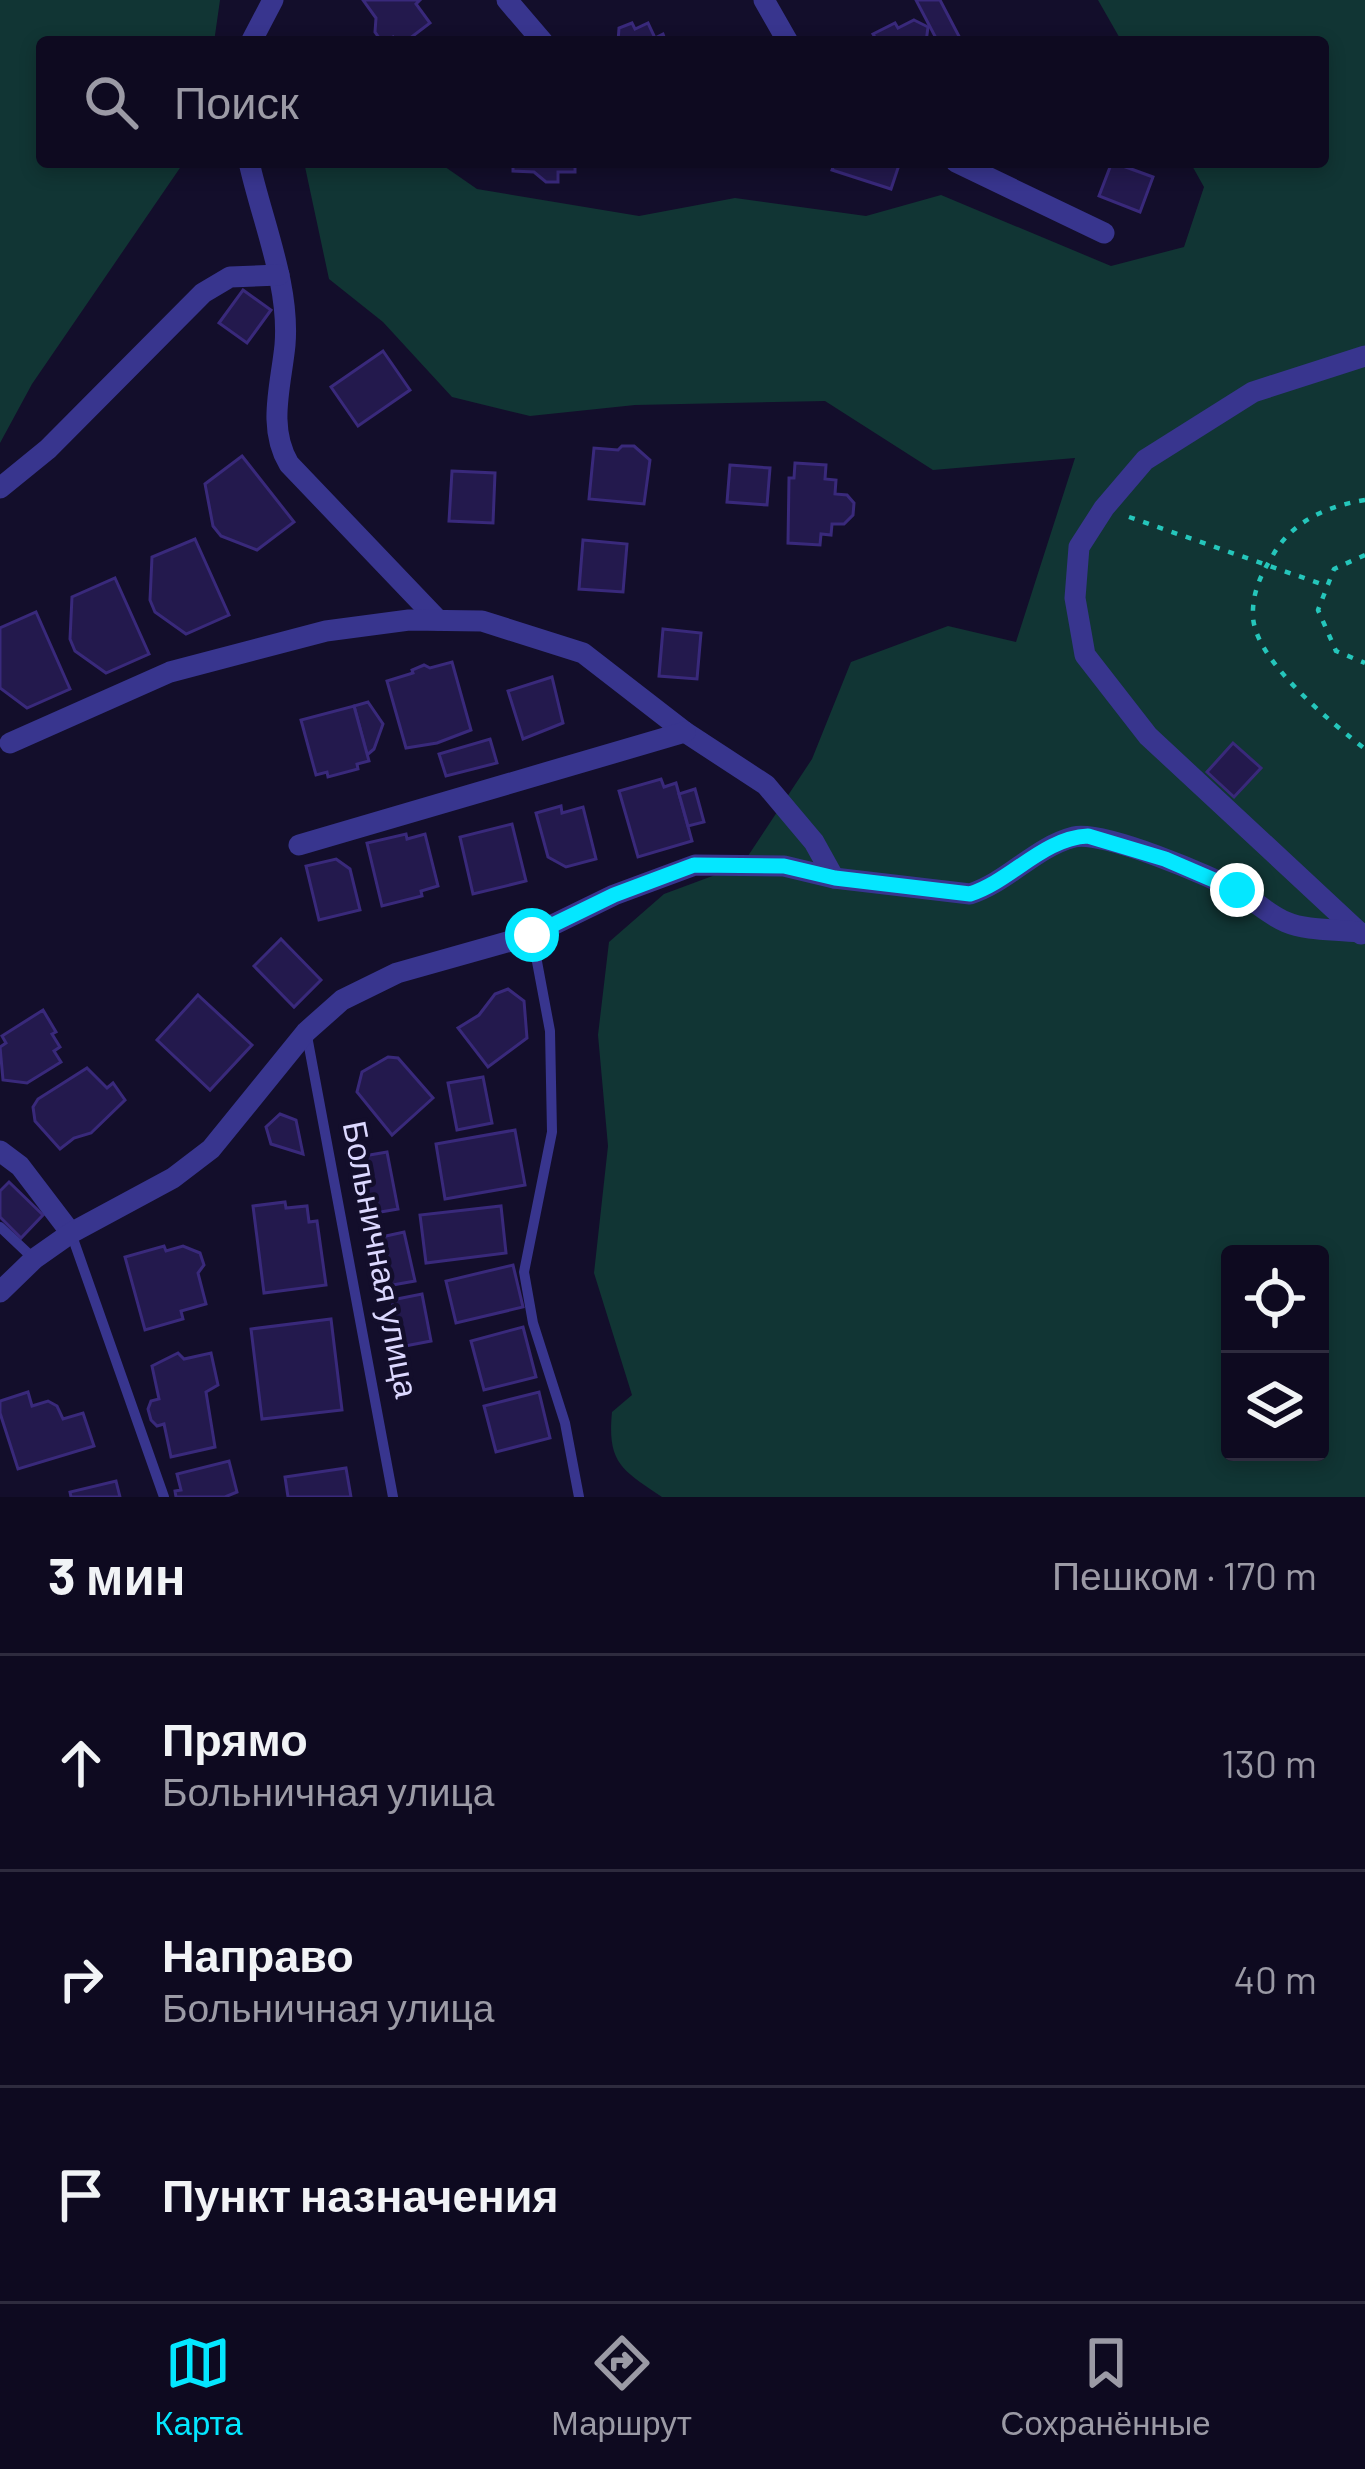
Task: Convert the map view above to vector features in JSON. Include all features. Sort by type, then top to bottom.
[{"type":"street","points":[[254,36],[273,0]]},
{"type":"street","points":[[507,0],[538,36]]},
{"type":"street","points":[[764,0],[785,36]]},
{"type":"street","points":[[251,168],[279,275],[285,341],[276,406],[279,447],[289,464],[438,620]]},
{"type":"street","points":[[969,168],[1104,233]]},
{"type":"street","points":[[0,488],[48,449],[203,293],[230,277],[279,275]]},
{"type":"street","points":[[1362,934],[1148,736],[1085,655],[1075,598],[1079,548],[1104,508],[1145,460],[1253,392],[1365,356]]},
{"type":"street","points":[[10,742],[170,672],[326,631],[438,620],[482,621],[583,653],[685,732],[766,784],[814,842],[835,878]]},
{"type":"street","points":[[299,845],[685,732]]},
{"type":"street","points":[[0,1292],[70,1233],[172,1178],[211,1149],[306,1032],[342,1000],[397,974],[532,935],[614,895],[694,865],[784,866],[835,878],[970,894],[990,888],[1061,842],[1088,836],[1183,866],[1237,890],[1280,920],[1362,934]]},
{"type":"street","points":[[0,1151],[20,1166],[70,1233]]},
{"type":"lane","points":[[532,935],[550,1031],[552,1132],[524,1272],[532,1323],[565,1423],[579,1497]]},
{"type":"lane","name":"Больничная улица","points":[[306,1032],[394,1497]]},
{"type":"lane","points":[[0,1227],[34,1259]]},
{"type":"lane","points":[[70,1233],[164,1497]]},
{"type":"path","points":[[1365,500],[1311,515],[1281,540],[1257,583],[1252,620],[1270,658],[1323,715],[1365,749]]},
{"type":"path","points":[[1104,508],[1327,586]]},
{"type":"path","points":[[1365,555],[1334,569],[1318,610],[1336,652],[1365,663]]},
{"type":"green space","points":[[0,0],[220,0],[215,36],[36,36],[36,168],[180,168],[32,384],[0,443]]},
{"type":"green space","points":[[1098,0],[1365,0],[1365,1497],[662,1497],[627,1472],[615,1454],[612,1412],[632,1395],[594,1273],[608,1146],[598,1035],[609,942],[664,894],[742,865],[812,759],[851,662],[948,626],[1016,642],[1075,458],[933,470],[825,401],[635,405],[530,416],[452,397],[383,322],[329,279],[305,168],[447,168],[477,189],[639,216],[735,198],[866,216],[941,195],[1111,266],[1184,247],[1204,187],[1193,168],[1329,168],[1329,36],[1119,36]]},
{"type":"building","points":[[363,0],[420,0],[416,4],[430,23],[413,36],[378,36],[376,18]]},
{"type":"building","points":[[916,0],[940,0],[959,36],[935,36]]},
{"type":"building","points":[[914,20],[928,27],[927,36],[873,34],[895,23],[898,28]]},
{"type":"building","points":[[632,23],[635,29],[648,23],[654,36],[618,36],[619,28]]},
{"type":"building","points":[[575,168],[575,172],[558,172],[558,182],[546,182],[534,172],[513,171]]},
{"type":"building","points":[[833,168],[898,168],[891,189]]},
{"type":"building","points":[[1110,168],[1128,168],[1153,177],[1140,212],[1099,196]]},
{"type":"building","points":[[243,290],[271,310],[247,343],[219,323]]},
{"type":"building","points":[[383,351],[410,390],[358,426],[331,387]]},
{"type":"building","points":[[634,446],[650,460],[644,504],[589,499],[594,448]]},
{"type":"building","points":[[242,456],[294,522],[257,550],[221,536],[213,526],[205,484]]},
{"type":"building","points":[[795,463],[826,465],[825,479],[836,480],[835,494],[847,495],[854,503],[853,515],[844,524],[832,524],[831,535],[821,534],[820,545],[788,543],[789,478],[794,478]]},
{"type":"building","points":[[730,465],[770,468],[767,505],[727,502]]},
{"type":"building","points":[[452,471],[495,473],[493,523],[449,521]]},
{"type":"building","points":[[195,539],[229,615],[186,634],[155,612],[150,600],[152,557]]},
{"type":"building","points":[[583,540],[627,544],[623,592],[579,589]]},
{"type":"building","points":[[115,578],[149,654],[106,673],[75,651],[70,639],[72,597]]},
{"type":"building","points":[[36,612],[70,689],[27,708],[0,688],[0,628]]},
{"type":"building","points":[[663,629],[701,633],[697,679],[659,676]]},
{"type":"building","points":[[452,662],[471,730],[406,748],[387,681],[424,665],[430,668]]},
{"type":"building","points":[[552,677],[563,723],[523,739],[508,691]]},
{"type":"building","points":[[368,702],[383,724],[367,755],[354,706]]},
{"type":"building","points":[[354,706],[369,761],[328,777],[327,772],[316,775],[301,720]]},
{"type":"building","points":[[490,739],[497,763],[446,776],[439,754]]},
{"type":"building","points":[[1233,743],[1261,768],[1234,797],[1207,772]]},
{"type":"building","points":[[661,779],[664,787],[676,783],[692,841],[638,857],[619,791]]},
{"type":"building","points":[[695,789],[704,822],[688,826],[679,794]]},
{"type":"building","points":[[561,806],[562,813],[583,807],[596,859],[566,867],[548,857],[536,813]]},
{"type":"building","points":[[512,824],[526,881],[473,894],[460,837]]},
{"type":"building","points":[[406,834],[407,839],[425,834],[438,886],[421,891],[422,896],[382,906],[367,843]]},
{"type":"building","points":[[336,859],[350,869],[360,910],[319,920],[306,866]]},
{"type":"building","points":[[281,939],[321,980],[294,1007],[254,966]]},
{"type":"building","points":[[508,989],[524,1001],[527,1038],[488,1067],[458,1028],[479,1015],[495,994]]},
{"type":"building","points":[[198,995],[252,1045],[210,1090],[157,1040]]},
{"type":"building","points":[[43,1010],[56,1032],[52,1034],[60,1047],[54,1051],[61,1062],[27,1083],[3,1080],[0,1047],[6,1043],[2,1036]]},
{"type":"building","points":[[388,1057],[398,1058],[433,1098],[392,1135],[357,1092],[362,1072]]},
{"type":"building","points":[[87,1068],[107,1088],[113,1083],[125,1100],[91,1133],[60,1149],[35,1121],[33,1107]]},
{"type":"building","points":[[483,1077],[492,1123],[457,1130],[448,1083]]},
{"type":"building","points":[[280,1114],[296,1120],[303,1154],[271,1144],[266,1127]]},
{"type":"building","points":[[515,1130],[525,1185],[445,1199],[436,1144]]},
{"type":"building","points":[[387,1152],[398,1209],[369,1214],[358,1157]]},
{"type":"building","points":[[9,1182],[43,1215],[21,1238],[0,1217],[0,1191]]},
{"type":"building","points":[[285,1202],[286,1208],[307,1206],[309,1222],[317,1221],[326,1285],[264,1293],[253,1206]]},
{"type":"building","points":[[501,1206],[506,1253],[426,1263],[420,1215]]},
{"type":"building","points":[[404,1232],[415,1281],[387,1286],[377,1238]]},
{"type":"building","points":[[164,1246],[166,1251],[183,1246],[200,1253],[204,1265],[198,1273],[206,1304],[181,1311],[183,1319],[145,1330],[125,1257]]},
{"type":"building","points":[[513,1265],[523,1307],[456,1323],[446,1281]]},
{"type":"building","points":[[422,1294],[431,1341],[400,1347],[392,1300]]},
{"type":"building","points":[[331,1319],[342,1410],[262,1419],[251,1329]]},
{"type":"building","points":[[523,1327],[536,1377],[484,1390],[471,1341]]},
{"type":"building","points":[[178,1353],[184,1359],[211,1353],[218,1385],[206,1392],[215,1447],[171,1457],[164,1424],[157,1426],[148,1409],[151,1401],[159,1399],[152,1366]]},
{"type":"building","points":[[28,1392],[32,1406],[48,1401],[57,1406],[63,1419],[83,1413],[94,1446],[18,1469],[0,1401]]},
{"type":"building","points":[[539,1392],[550,1438],[496,1452],[484,1406]]},
{"type":"building","points":[[229,1461],[237,1492],[225,1497],[176,1497],[175,1491],[181,1490],[177,1474]]},
{"type":"building","points":[[346,1468],[351,1497],[288,1497],[285,1477]]},
{"type":"building","points":[[116,1481],[120,1497],[71,1497],[70,1492]]},
{"type":"route","points":[[532,935],[614,895],[694,865],[784,866],[835,878],[970,894],[990,888],[1037,855],[1076,836],[1165,859],[1237,890]]}]
